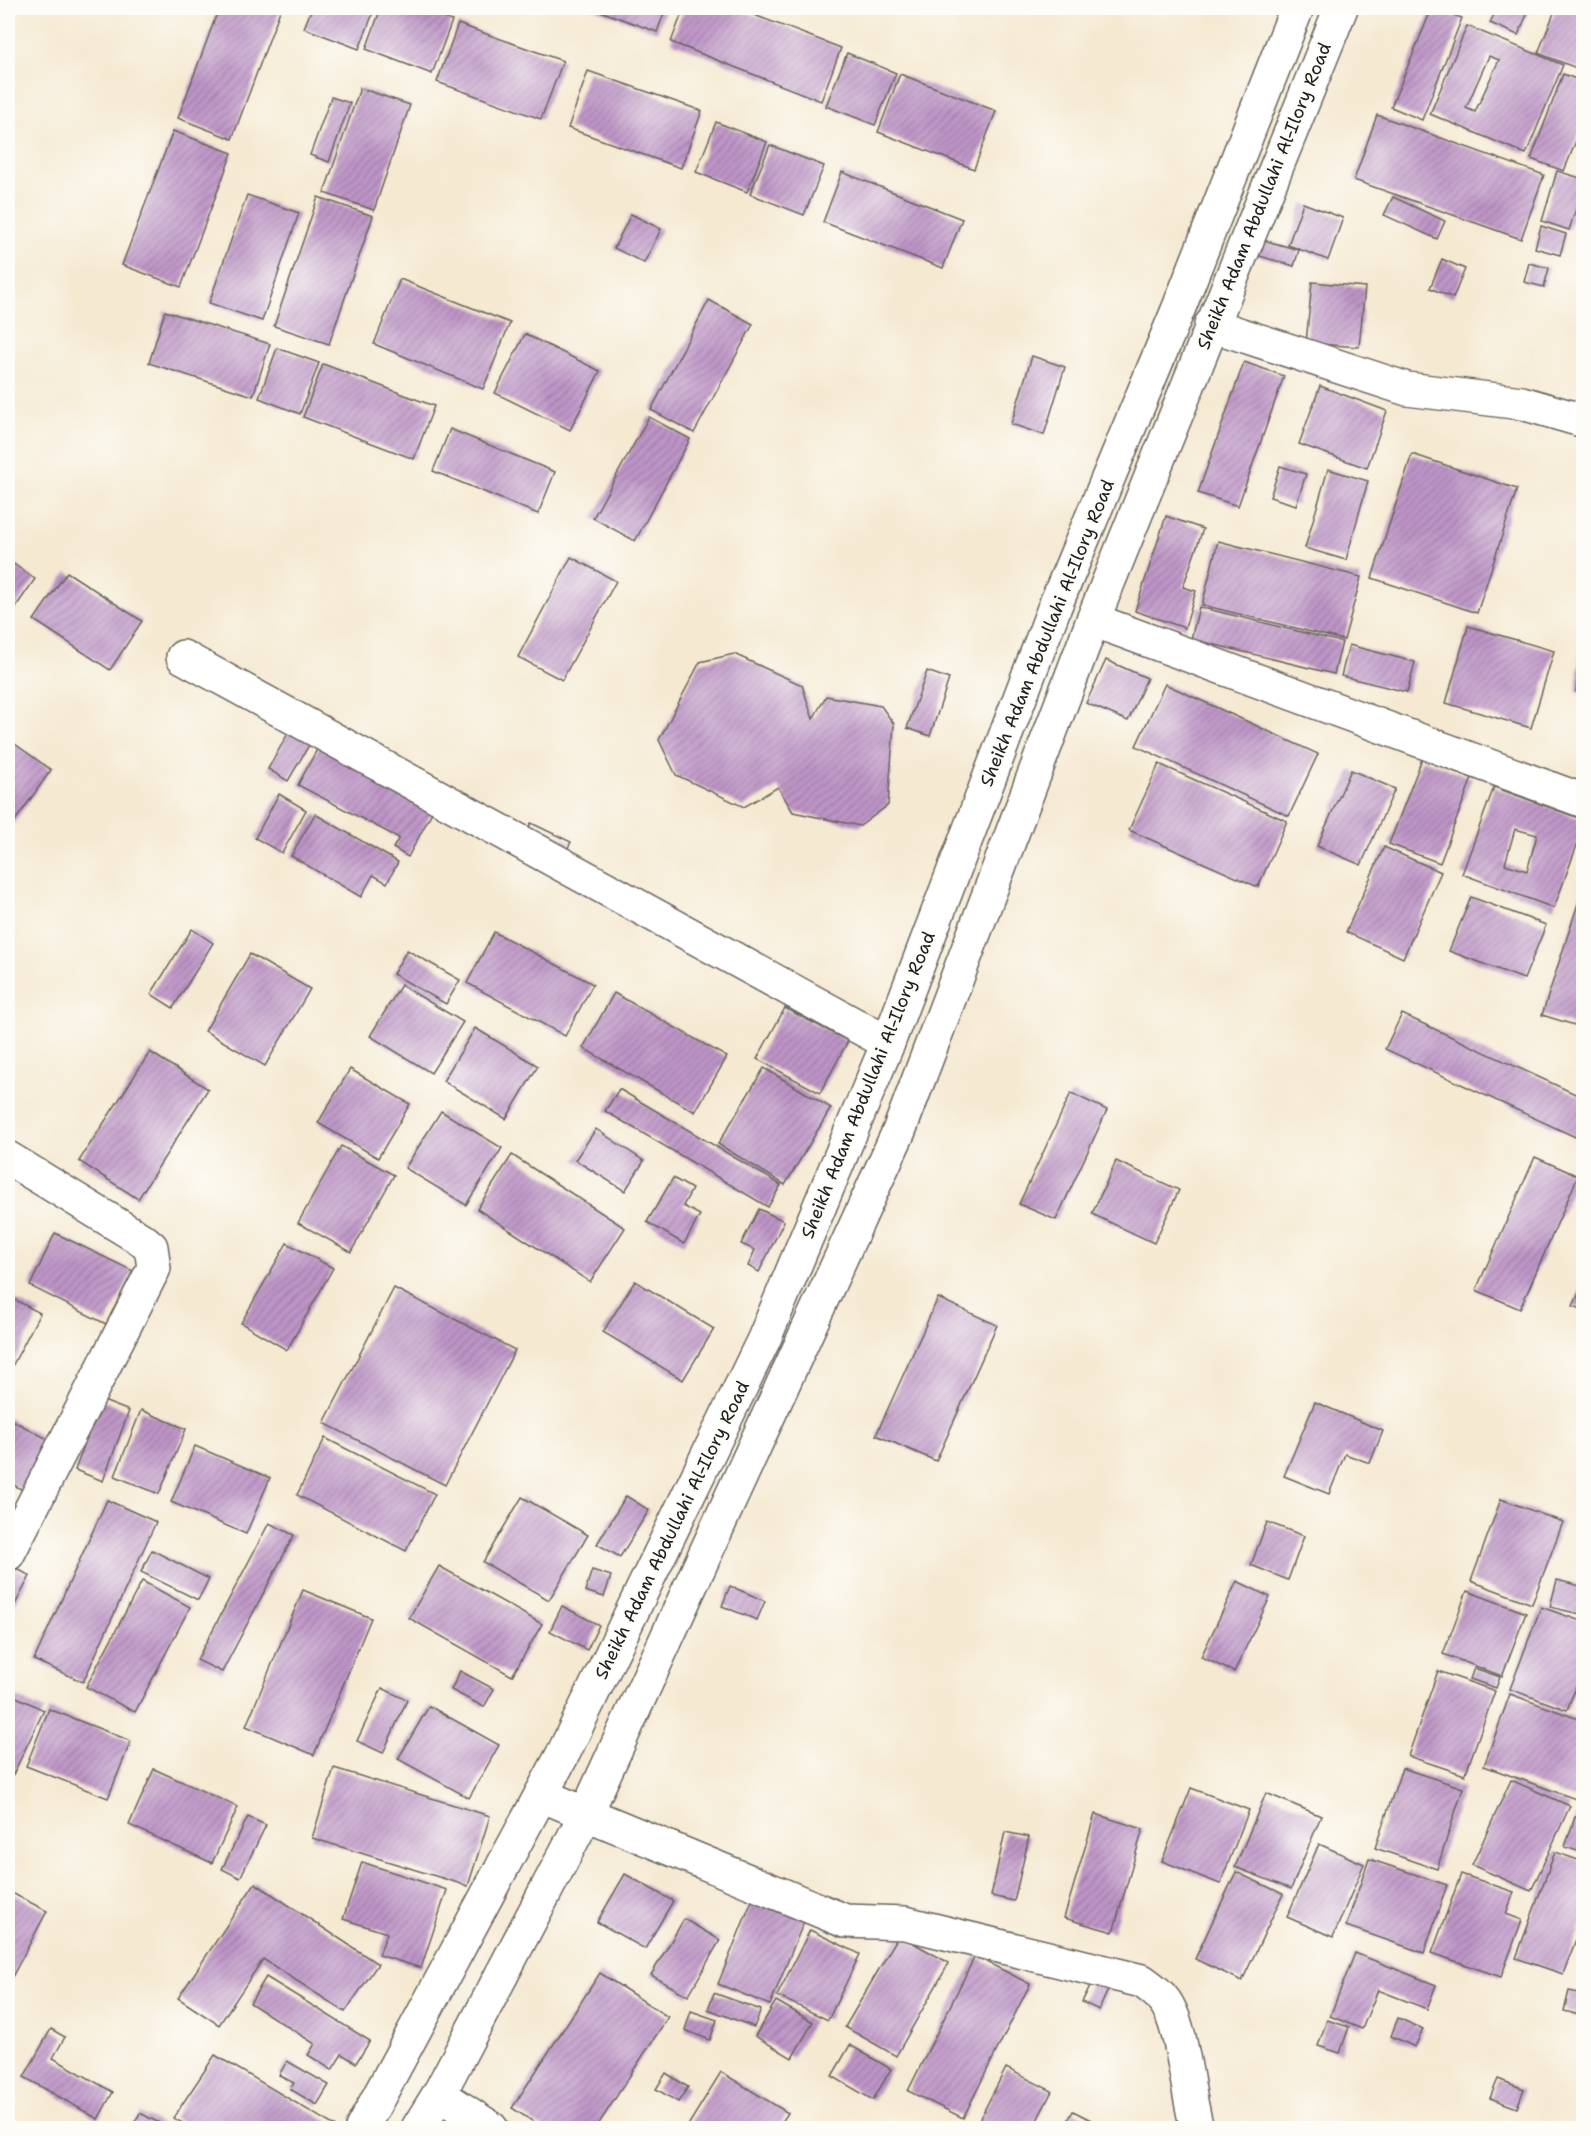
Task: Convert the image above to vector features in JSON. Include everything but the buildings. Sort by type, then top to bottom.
[{"type":"street","name":"Sheikh Adam Abdullahi Al-Ilory Road","points":[[362,2128],[542,1796],[764,1339],[888,1043],[1055,606],[1178,310],[1297,8]]},
{"type":"street","name":"Sheikh Adam Abdullahi Al-Ilory Road","points":[[418,2128],[439,2094],[586,1814],[899,1131],[1093,620],[1341,8]]},
{"type":"street","points":[[1211,325],[1407,388],[1522,403],[1584,421]]},
{"type":"street","points":[[1093,620],[1584,801]]},
{"type":"street","points":[[183,657],[888,1043]]},
{"type":"street","points":[[8,1158],[144,1241],[151,1247],[154,1268],[8,1554]]},
{"type":"street","points":[[542,1796],[845,1921],[904,1923],[1142,1981],[1163,1999],[1176,2021],[1191,2108],[1197,2128]]},
{"type":"street","points":[[439,2094],[491,2128]]}]
